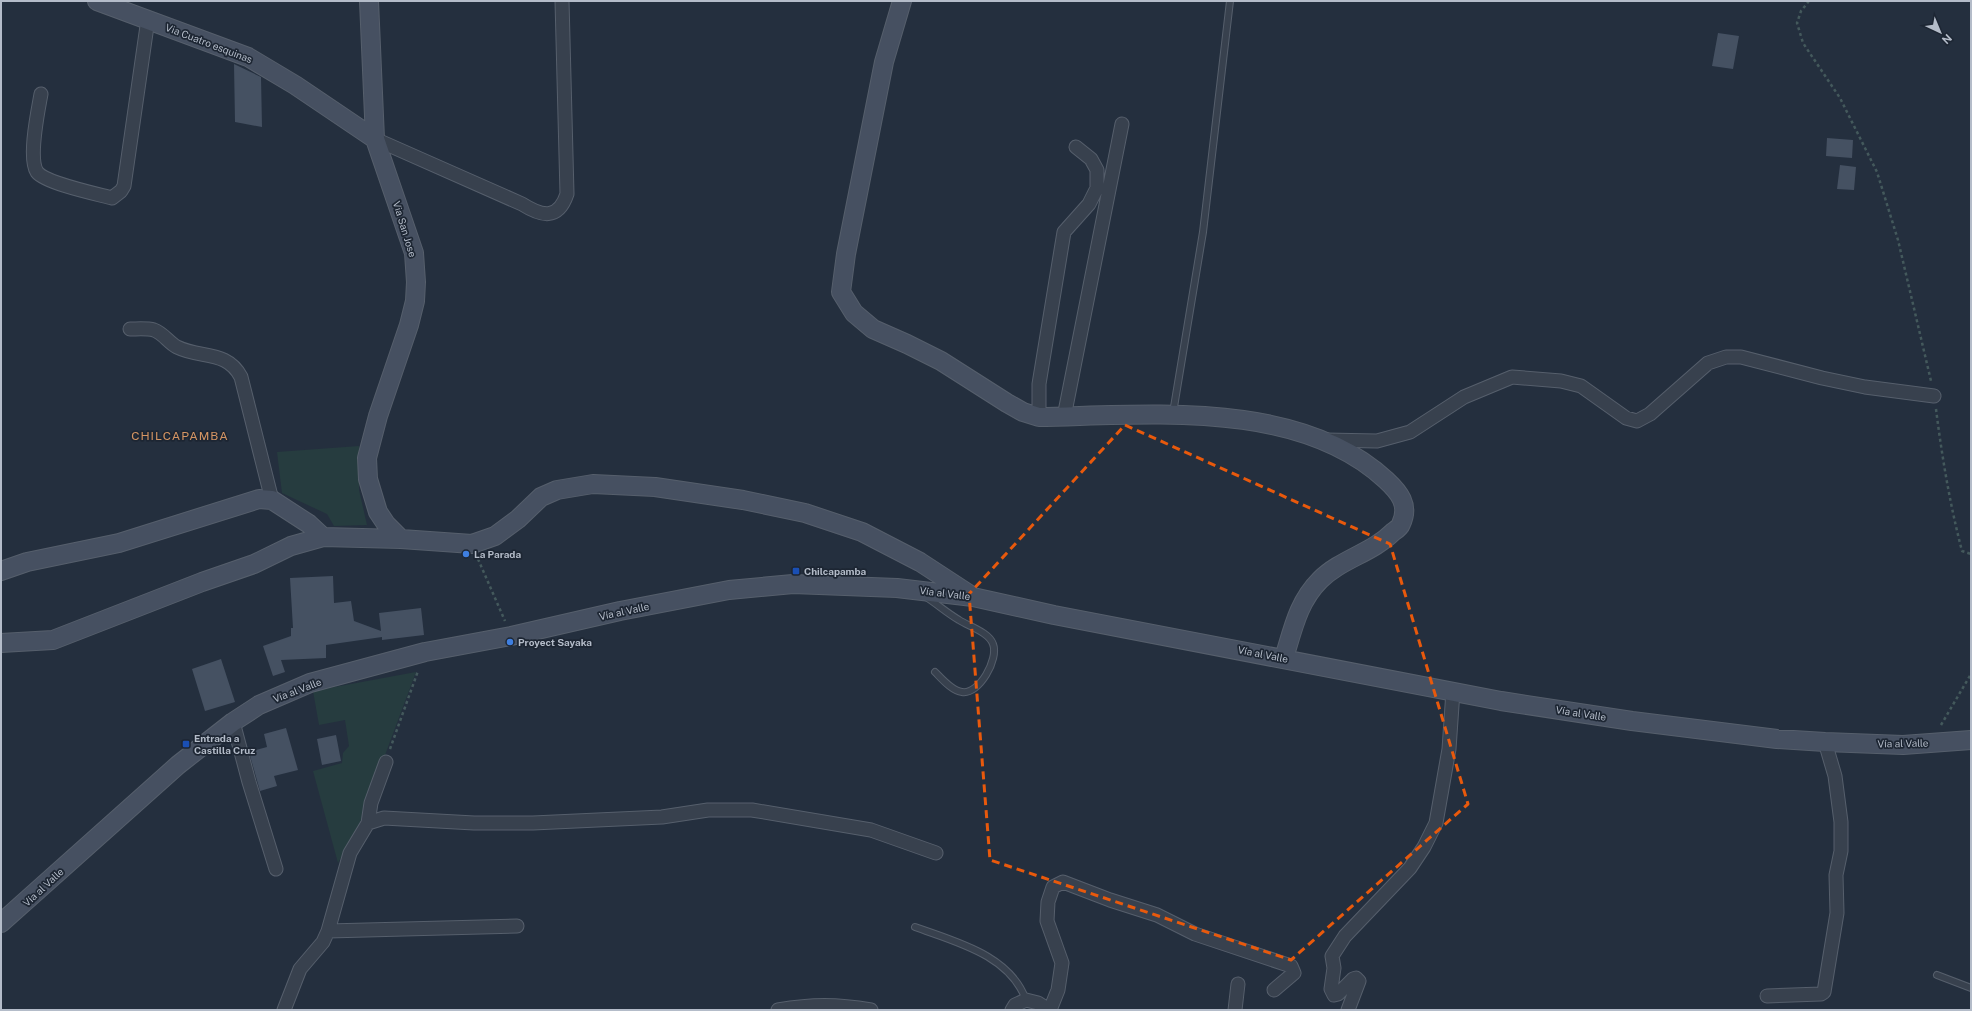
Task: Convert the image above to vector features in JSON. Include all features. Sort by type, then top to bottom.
[{"type":"street","name":"Via Cuatro esquinas","points":[[97,1],[248,57],[295,84],[375,139]]},
{"type":"street","name":"Via San Jose","points":[[369,1],[375,139],[414,253],[416,282],[415,301],[409,325],[378,416],[367,458],[368,479],[378,512],[386,524],[402,539]]},
{"type":"street","points":[[375,139],[522,204],[538,213],[548,214],[557,211],[563,204],[566,194],[562,1]]},
{"type":"street","points":[[902,1],[884,62],[846,254],[841,292],[854,313],[873,330],[907,344],[941,361],[1023,412],[1039,417],[1213,415],[1257,422],[1324,440],[1350,453],[1374,468],[1398,490],[1405,505],[1401,524],[1382,543],[1348,560],[1320,580],[1298,609],[1284,658]]},
{"type":"street","points":[[41,94],[33,151],[36,171],[42,177],[68,186],[112,198],[118,194],[124,186],[148,19]]},
{"type":"street","points":[[1064,417],[1122,124]]},
{"type":"street","points":[[1039,417],[1039,384],[1064,232],[1088,204],[1096,188],[1097,170],[1091,159],[1076,147]]},
{"type":"street","points":[[130,329],[154,330],[176,346],[192,352],[221,358],[235,367],[242,377],[272,500]]},
{"type":"street","points":[[1324,440],[1377,441],[1410,432],[1464,397],[1512,377],[1561,381],[1581,386],[1626,418],[1637,421],[1650,414],[1708,364],[1726,357],[1741,357],[1822,378],[1865,387],[1934,396]]},
{"type":"street","points":[[1,643],[53,640],[188,587],[254,564],[291,546],[323,537],[402,539],[472,544],[495,536],[518,519],[541,497],[557,490],[592,484],[655,487],[743,500],[805,513],[862,532],[920,562],[973,597]]},
{"type":"street","points":[[1,571],[27,562],[119,543],[259,499],[272,500],[303,520],[323,537]]},
{"type":"street","name":"Vía al Valle","points":[[1,923],[178,765],[233,722],[259,705],[310,683],[425,652],[511,636],[620,611],[737,590],[793,584],[917,590],[973,597],[1054,615],[1284,658],[1501,701],[1632,721],[1777,739],[1825,742],[1903,745],[1971,740]]},
{"type":"street","points":[[1348,1010],[1359,981],[1356,978],[1353,979],[1338,994],[1334,995],[1331,990],[1334,968],[1332,956],[1345,936],[1410,868],[1424,847],[1436,823],[1448,749],[1453,691]]},
{"type":"street","points":[[233,722],[249,782],[276,869]]},
{"type":"street","points":[[1767,996],[1822,994],[1824,992],[1837,913],[1836,875],[1841,851],[1841,822],[1836,776],[1825,742]]},
{"type":"street","points":[[284,1010],[300,969],[323,942],[328,931],[350,853],[368,824],[371,803],[386,762]]},
{"type":"street","points":[[368,824],[384,818],[474,823],[533,823],[662,817],[708,810],[752,810],[871,830],[936,853]]},
{"type":"street","points":[[1012,1010],[1015,1005],[1026,1000],[1038,1003],[1049,1010],[1058,990],[1062,963],[1047,920],[1048,902],[1053,887],[1063,882],[1110,900],[1157,915],[1194,934],[1291,966],[1294,973],[1274,990]]},
{"type":"street","points":[[328,931],[517,926]]},
{"type":"street","points":[[1234,1010],[1238,984]]},
{"type":"street","points":[[778,1010],[807,1004],[842,1004],[871,1010]]},
{"type":"lane","points":[[1172,416],[1203,232],[1230,1]]},
{"type":"lane","points":[[917,590],[958,620],[986,636],[993,644],[993,656],[987,675],[972,691],[961,693],[948,685],[935,672]]},
{"type":"lane","points":[[915,927],[963,945],[984,955],[1006,969],[1021,986],[1026,1000]]},
{"type":"lane","points":[[1937,975],[1971,988]]},
{"type":"path","points":[[1809,1],[1801,11],[1797,23],[1803,43],[1840,98],[1877,172],[1898,240],[1924,346],[1934,396],[1944,465],[1955,525],[1962,551],[1971,554]]},
{"type":"path","points":[[472,544],[511,636]]},
{"type":"path","points":[[386,762],[425,652]]},
{"type":"path","points":[[1931,742],[1971,674]]},
{"type":"highlighted area","points":[[1125,425],[1390,544],[1468,804],[1291,960],[990,860],[969,594]]},
{"type":"green space","points":[[359,446],[359,490],[367,525],[334,526],[327,514],[282,493],[277,452]]},
{"type":"green space","points":[[416,672],[359,825],[338,863],[313,771],[342,763],[343,753],[349,746],[345,720],[319,725],[313,691]]},
{"type":"building","points":[[1718,33],[1739,36],[1733,69],[1712,66]]},
{"type":"building","points":[[234,64],[261,77],[262,127],[235,122]]},
{"type":"building","points":[[1827,138],[1853,140],[1852,158],[1826,156]]},
{"type":"building","points":[[1840,165],[1856,167],[1854,190],[1837,189]]},
{"type":"building","points":[[333,576],[334,603],[351,601],[354,621],[381,631],[379,613],[421,608],[424,635],[382,640],[382,637],[326,645],[326,658],[281,660],[285,672],[273,676],[263,646],[291,636],[291,628],[293,628],[290,578]]},
{"type":"building","points":[[221,659],[235,702],[205,711],[192,669]]},
{"type":"building","points":[[286,728],[298,770],[274,776],[277,786],[260,791],[249,752],[267,747],[264,734]]},
{"type":"building","points":[[336,735],[341,761],[322,765],[317,739]]},
{"type":"place","name":"La Parada","points":[[466,554]]},
{"type":"place","name":"Chilcapamba","points":[[796,571]]},
{"type":"place","name":"Proyect Sayaka","points":[[510,642]]},
{"type":"place","name":"Entrada a Castilla Cruz","points":[[186,744]]},
{"type":"district","name":"CHILCAPAMBA","points":[[180,436]]}]
